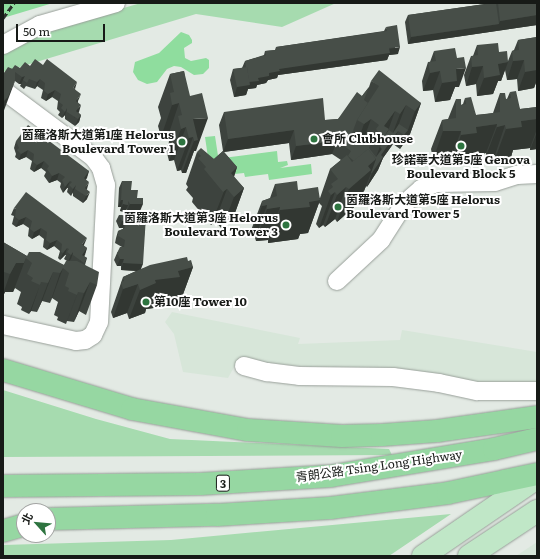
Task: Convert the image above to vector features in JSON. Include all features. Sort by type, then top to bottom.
[{"type":"highway","points":[[3,370],[132,409],[248,430],[342,436],[437,431],[537,417]]},
{"type":"highway","name":"青朗公路 Tsing Long Highway","points":[[3,486],[125,486],[265,481],[331,476],[442,458],[537,439]]},
{"type":"highway","points":[[56,519],[121,519],[307,510],[448,493],[537,474]]},
{"type":"highway","points":[[3,519],[16,519]]},
{"type":"highway","points":[[3,530],[16,527]]},
{"type":"main road","points":[[423,556],[537,478]]},
{"type":"main road","points":[[469,556],[537,511]]},
{"type":"street","points":[[3,44],[40,25],[116,3]]},
{"type":"street","points":[[3,90],[93,157],[101,168],[106,185],[99,322],[93,335],[85,340],[76,341],[3,325]]},
{"type":"street","points":[[337,281],[381,240],[404,204],[421,189],[437,183],[495,182],[517,175],[537,174]]},
{"type":"street","points":[[244,366],[267,372],[299,376],[393,377],[440,383],[477,391],[537,391]]},
{"type":"shaded area","points":[[3,3],[53,3],[3,18]]},
{"type":"shaded area","points":[[141,3],[336,3],[282,27],[196,14],[3,72],[3,53],[12,48],[54,28]]},
{"type":"shaded area","points":[[181,32],[189,35],[192,40],[192,43],[184,48],[185,58],[191,61],[206,58],[209,60],[209,68],[203,74],[194,75],[181,67],[174,66],[167,69],[157,82],[147,84],[138,80],[133,72],[135,62],[159,53]]},
{"type":"shaded area","points":[[215,136],[220,169],[210,171],[205,137]]},
{"type":"shaded area","points":[[277,151],[278,162],[287,161],[288,165],[280,168],[311,164],[312,174],[269,180],[268,174],[245,177],[244,173],[225,175],[223,158]]},
{"type":"shaded area","points":[[172,312],[300,338],[298,344],[400,340],[402,330],[537,352],[537,384],[512,387],[238,360],[228,378],[183,372],[174,334],[165,322]]},
{"type":"shaded area","points":[[3,390],[96,419],[170,439],[389,449],[392,455],[3,457]]},
{"type":"shaded area","points":[[451,514],[389,556],[3,556],[3,545],[171,540]]},
{"type":"shaded area","points":[[537,542],[537,556],[516,556]]},
{"type":"building","points":[[496,3],[499,24],[411,37],[408,15]]},
{"type":"building","points":[[498,3],[537,3],[537,15],[500,21]]},
{"type":"building","points":[[397,25],[400,47],[389,48],[390,53],[279,69],[280,71],[269,73],[269,76],[258,78],[259,81],[249,82],[245,61],[266,55],[265,51],[276,50],[276,47],[387,31],[386,27]]},
{"type":"building","points":[[537,37],[537,70],[525,72],[524,60],[513,61],[512,51],[519,50],[518,40]]},
{"type":"building","points":[[498,43],[499,52],[507,51],[508,62],[498,64],[500,75],[484,78],[483,66],[472,67],[471,56],[478,55],[477,45]]},
{"type":"building","points":[[455,48],[457,58],[464,57],[466,68],[456,69],[457,81],[442,83],[440,71],[430,73],[428,62],[436,61],[434,51]]},
{"type":"building","points":[[35,59],[43,65],[47,59],[77,82],[73,88],[81,94],[76,101],[81,105],[76,111],[81,115],[78,119],[67,112],[67,108],[65,112],[61,108],[63,105],[59,102],[61,94],[55,90],[48,94],[44,91],[45,83],[40,79],[37,82],[29,79],[27,83],[23,80],[25,76],[22,77],[12,69],[15,65],[20,68],[25,62],[30,66]]},
{"type":"building","points":[[8,67],[15,70],[15,81],[8,97],[3,102],[3,73]]},
{"type":"building","points":[[247,67],[250,85],[237,87],[233,69]]},
{"type":"building","points":[[379,70],[421,103],[415,111],[406,105],[400,114],[395,111],[384,126],[389,129],[383,138],[376,129],[379,125],[371,119],[364,124],[357,120],[379,86],[371,81]]},
{"type":"building","points":[[184,71],[190,96],[202,93],[208,118],[193,119],[198,140],[194,141],[193,137],[189,138],[186,127],[181,129],[178,116],[182,115],[179,103],[172,105],[170,93],[174,92],[170,74]]},
{"type":"building","points":[[369,87],[364,100],[368,103],[357,120],[350,139],[357,144],[364,139],[371,143],[369,148],[376,157],[382,149],[380,147],[383,138],[389,130],[393,133],[399,124],[408,130],[404,135],[398,131],[381,155],[383,157],[372,173],[376,159],[368,149],[354,161],[348,156],[351,151],[337,141],[296,146],[294,130],[228,139],[224,112],[323,98],[325,120],[338,119],[357,92],[362,96]]},
{"type":"building","points":[[516,91],[520,109],[537,107],[537,119],[521,121],[522,127],[506,129],[505,125],[497,127],[497,124],[476,127],[477,133],[461,135],[461,131],[443,131],[442,120],[456,118],[456,99],[461,99],[461,105],[466,104],[465,98],[471,97],[476,115],[487,114],[500,112],[500,93],[505,93],[506,99],[511,98],[510,92]]},
{"type":"building","points":[[28,125],[89,171],[84,178],[89,182],[85,188],[90,192],[86,196],[75,189],[76,185],[73,189],[69,185],[72,182],[70,181],[65,187],[62,180],[65,177],[59,173],[52,176],[47,169],[49,166],[44,161],[37,165],[33,162],[34,154],[28,150],[21,154],[17,150],[19,148],[16,141]]},
{"type":"building","points":[[201,148],[214,159],[223,151],[237,167],[231,173],[244,188],[234,197],[227,189],[223,192],[204,169],[206,167],[198,158],[201,156],[197,152]]},
{"type":"building","points":[[368,149],[376,159],[368,166],[371,170],[349,189],[346,187],[337,195],[335,192],[331,195],[328,191],[333,187],[331,184],[338,179],[330,169],[347,155],[352,162]]},
{"type":"building","points":[[122,181],[132,181],[131,190],[138,190],[137,198],[143,198],[143,204],[130,204],[128,201],[128,205],[123,204],[123,200],[121,200]]},
{"type":"building","points":[[297,181],[298,190],[318,187],[320,200],[309,202],[310,207],[280,210],[280,207],[267,209],[267,205],[262,206],[262,201],[277,196],[275,184]]},
{"type":"building","points":[[26,192],[87,238],[82,244],[87,248],[82,255],[87,258],[84,263],[73,255],[73,252],[71,255],[67,252],[69,249],[67,248],[63,253],[61,252],[62,244],[57,240],[50,243],[46,240],[47,232],[41,228],[34,232],[30,229],[32,221],[26,217],[19,220],[15,217],[16,209],[14,208]]},
{"type":"building","points":[[119,215],[146,216],[143,264],[123,263],[124,259],[120,259],[117,253],[120,247],[124,247],[125,240],[118,236],[118,231],[125,228],[126,221],[122,221]]},
{"type":"building","points":[[3,242],[27,256],[29,252],[40,252],[64,265],[66,261],[77,261],[99,272],[97,285],[90,282],[84,293],[78,292],[77,295],[68,291],[69,288],[65,286],[69,273],[63,268],[60,273],[53,272],[48,283],[41,282],[40,285],[31,281],[33,278],[27,274],[32,263],[26,258],[24,263],[16,263],[10,274],[4,272],[3,274]]},
{"type":"building","points":[[187,257],[188,261],[191,260],[193,267],[178,271],[180,277],[155,280],[156,283],[140,290],[138,284],[123,289],[121,282],[124,281],[123,277],[150,265]]},
{"type":"railway","points":[[3,18],[14,3]]},
{"type":"place","name":"會所 Clubhouse","points":[[314,139]]},
{"type":"place","name":"茵羅洛斯大道第1座 Helorus Boulevard Tower 1","points":[[182,142]]},
{"type":"place","name":"珍諾華大道第5座 Genova Boulevard Block 5","points":[[461,146]]},
{"type":"place","name":"茵羅洛斯大道第5座 Helorus Boulevard Tower 5","points":[[338,207]]},
{"type":"place","name":"茵羅洛斯大道第3座 Helorus Boulevard Tower 3","points":[[286,225]]},
{"type":"place","name":"第10座 Tower 10","points":[[146,302]]}]
